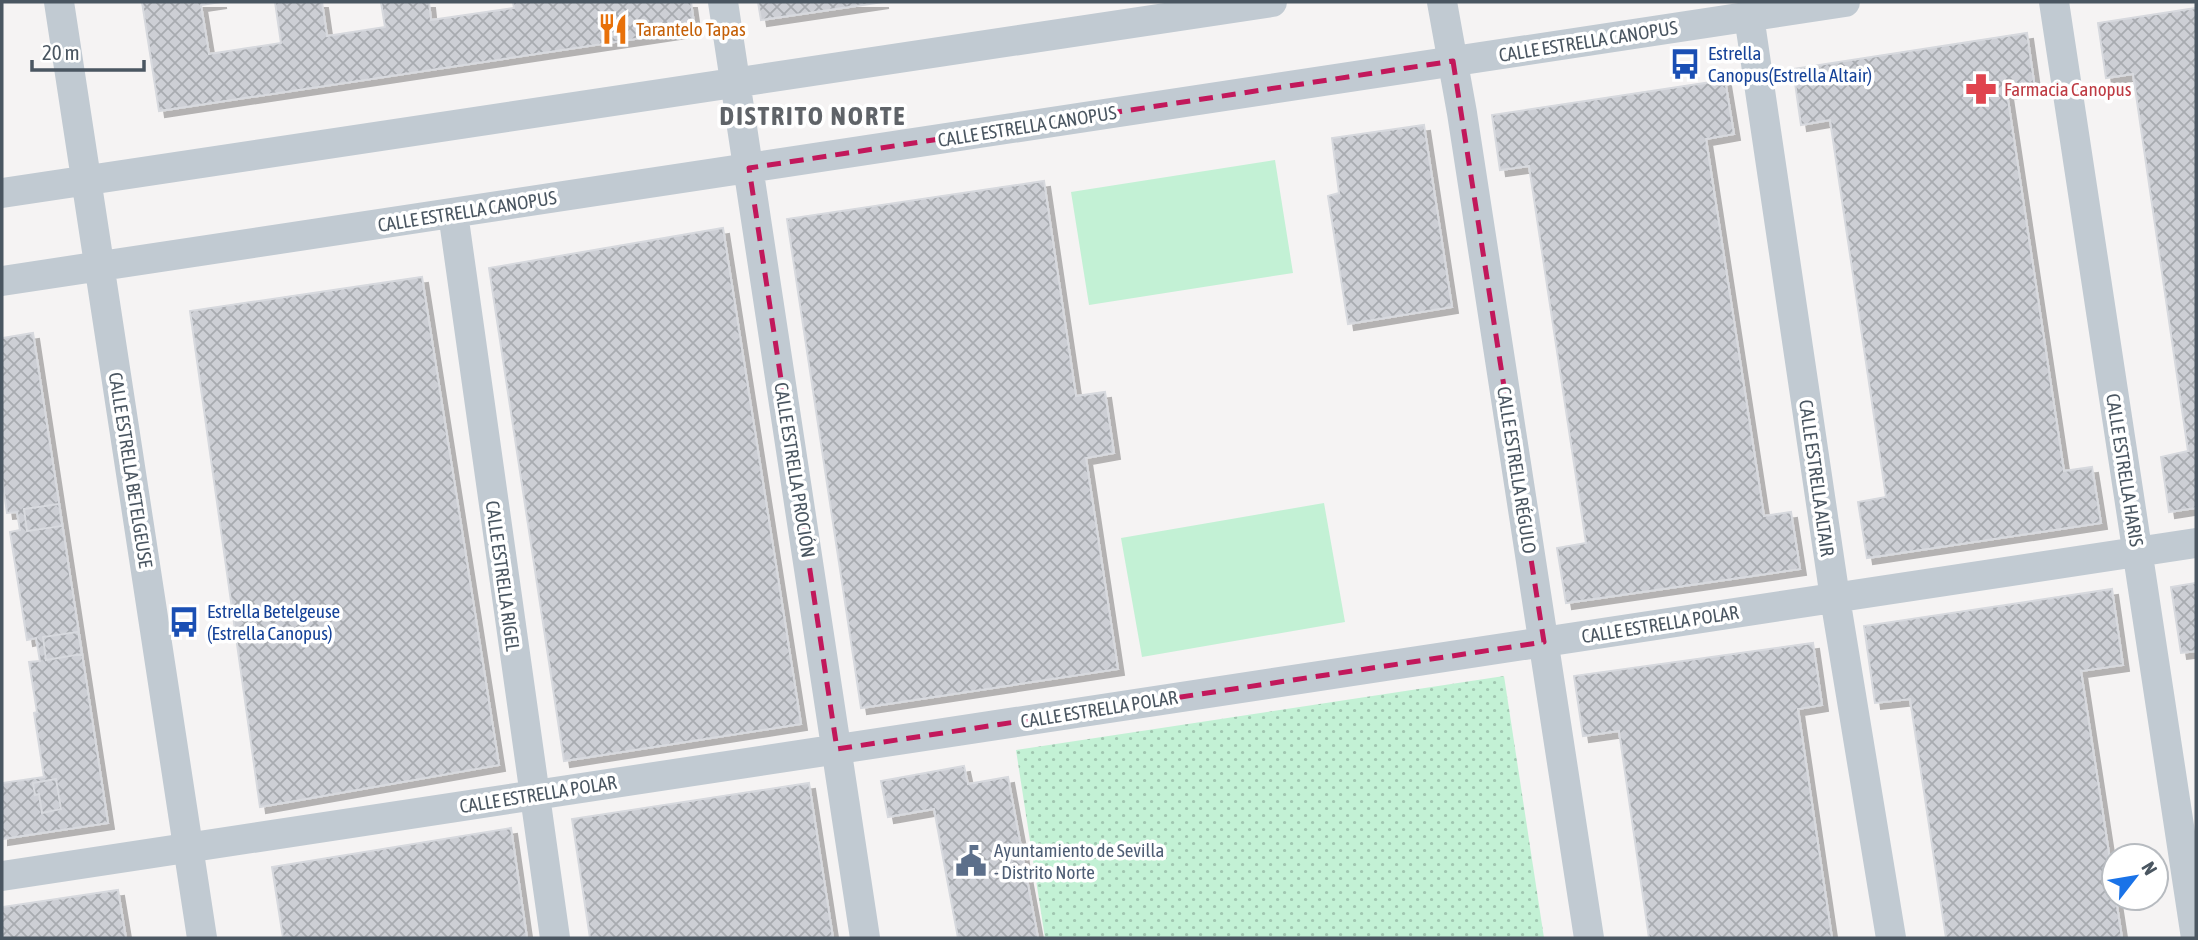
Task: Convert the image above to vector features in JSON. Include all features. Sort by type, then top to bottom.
[{"type":"street","name":"CALLE ESTRELLA BETELGEUSE","points":[[59,2],[202,938]]},
{"type":"street","name":"CALLE ESTRELLA PROCIÓN","points":[[723,2],[865,938]]},
{"type":"street","points":[[2,193],[1272,2]]},
{"type":"street","name":"CALLE ESTRELLA RÉGULO","points":[[1442,2],[1589,938]]},
{"type":"street","name":"CALLE ESTRELLA CANOPUS","points":[[2,281],[1845,2]]},
{"type":"street","name":"CALLE ESTRELLA HARIS","points":[[2054,2],[2196,938]]},
{"type":"street","name":"CALLE ESTRELLA ALTAIR","points":[[1749,16],[1835,598],[1891,938]]},
{"type":"street","name":"CALLE ESTRELLA RIGEL","points":[[453,213],[555,938]]},
{"type":"street","name":"CALLE ESTRELLA POLAR","points":[[2,876],[2196,543]]},
{"type":"highlighted area","points":[[1453,61],[1544,642],[837,749],[749,168]]},
{"type":"green space","points":[[1275,160],[1293,273],[1089,305],[1071,192]]},
{"type":"green space","points":[[1324,503],[1345,622],[1142,657],[1121,538]]},
{"type":"green space","points":[[1504,676],[1544,938],[1045,938],[1016,750]]},
{"type":"building","points":[[142,2],[221,2],[201,5],[209,54],[281,43],[275,2],[322,2],[327,36],[385,27],[381,2],[429,2],[431,20],[514,8],[513,2],[691,2],[695,30],[159,111]]},
{"type":"building","points":[[758,2],[883,2],[761,20]]},
{"type":"building","points":[[2196,8],[2196,508],[2169,512],[2161,457],[2188,451],[2133,74],[2106,78],[2098,23]]},
{"type":"building","points":[[2027,33],[2035,89],[2007,93],[2064,471],[2092,467],[2101,523],[1867,558],[1858,502],[1886,497],[1830,120],[1801,125],[1793,69]]},
{"type":"building","points":[[1725,80],[1734,134],[1706,139],[1764,516],[1791,512],[1800,569],[1566,603],[1557,548],[1586,543],[1529,166],[1500,170],[1492,115]]},
{"type":"building","points":[[1424,125],[1452,307],[1348,324],[1328,196],[1339,193],[1332,138]]},
{"type":"building","points":[[1044,181],[1076,396],[1105,392],[1114,453],[1086,458],[1118,669],[861,708],[787,219]]},
{"type":"building","points":[[723,228],[801,724],[564,761],[489,268]]},
{"type":"building","points":[[422,277],[499,765],[260,807],[190,311]]},
{"type":"building","points":[[33,333],[108,823],[2,839],[2,783],[44,777],[29,662],[40,661],[36,638],[27,640],[10,532],[20,530],[17,512],[7,513],[2,477],[2,338]]},
{"type":"building","points":[[59,504],[62,526],[27,531],[24,509]]},
{"type":"building","points":[[2196,583],[2196,651],[2181,653],[2171,587]]},
{"type":"building","points":[[2112,589],[2123,665],[2081,671],[2107,842],[2100,842],[2100,912],[2118,912],[2122,938],[1946,938],[1910,699],[1875,703],[1864,626]]},
{"type":"building","points":[[78,632],[82,654],[46,660],[43,637]]},
{"type":"building","points":[[1813,643],[1822,705],[1798,709],[1832,938],[1649,938],[1619,731],[1583,736],[1574,676]]},
{"type":"building","name":"Ayuntamiento de Sevilla - Distrito Norte","points":[[964,766],[968,784],[1008,777],[1038,938],[958,938],[934,809],[888,817],[881,781]]},
{"type":"building","points":[[56,779],[61,809],[42,813],[39,794],[35,795],[33,783]]},
{"type":"building","points":[[809,783],[833,938],[590,938],[572,819]]},
{"type":"building","points":[[511,828],[527,938],[283,938],[272,867]]},
{"type":"building","points":[[118,890],[126,938],[2,938],[2,907]]},
{"type":"place","name":"Tarantelo Tapas","points":[[613,29]]},
{"type":"place","name":"Estrella Canopus(Estrella Altair)","points":[[1685,64]]},
{"type":"place","name":"Farmacia Canopus","points":[[1981,89]]},
{"type":"place","name":"Estrella Betelgeuse (Estrella Canopus)","points":[[184,622]]},
{"type":"place","name":"Ayuntamiento de Sevilla - Distrito Norte","points":[[971,861]]},
{"type":"district","name":"DISTRITO NORTE","points":[[813,116]]}]
